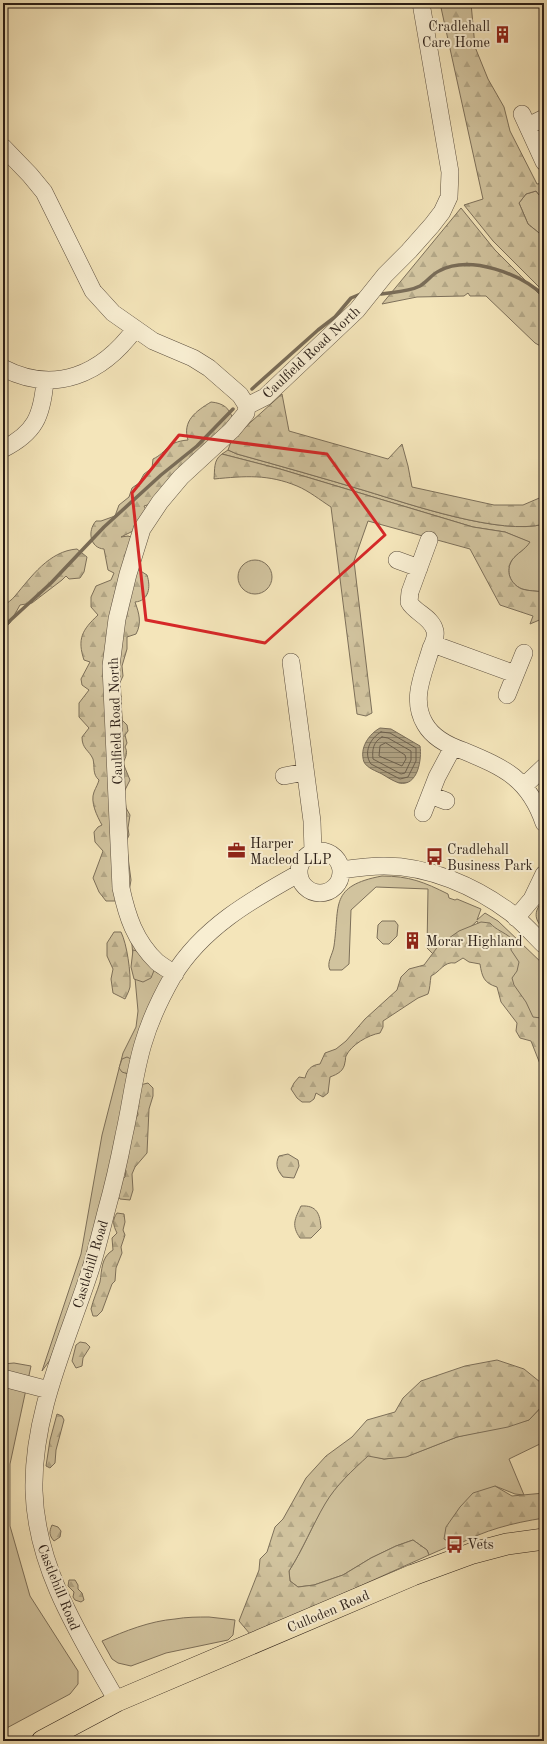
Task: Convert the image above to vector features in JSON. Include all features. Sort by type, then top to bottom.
[{"type":"main road","name":"Culloden Road","points":[[42,1741],[117,1701],[413,1575],[473,1553],[507,1544],[544,1539]]},
{"type":"street","name":"Caulfield Road North","points":[[175,974],[157,962],[140,942],[126,912],[121,888],[111,666],[115,634],[128,574],[142,529],[160,502],[181,478],[242,419],[246,413],[247,406],[265,397],[357,310],[384,275],[409,251],[442,212],[449,196],[450,172],[421,3]]},
{"type":"street","points":[[544,118],[525,120],[544,162]]},
{"type":"street","points":[[3,147],[44,192],[93,291],[113,313],[152,341],[193,358],[209,368],[240,395],[247,406]]},
{"type":"street","points":[[3,368],[25,377],[44,381],[63,380],[77,376],[99,365],[123,346],[135,330]]},
{"type":"street","points":[[3,450],[15,443],[31,430],[39,416],[43,398],[44,381]]},
{"type":"street","points":[[429,540],[410,592],[409,602],[413,609],[431,622],[435,631],[433,644],[419,683],[418,704],[425,724],[438,739],[495,765],[513,775],[533,798],[544,823]]},
{"type":"street","points":[[397,560],[419,568]]},
{"type":"street","points":[[433,644],[515,674]]},
{"type":"street","points":[[507,695],[524,653]]},
{"type":"street","points":[[291,662],[312,821],[313,851]]},
{"type":"street","points":[[423,813],[437,777],[453,747]]},
{"type":"street","points":[[524,786],[544,767]]},
{"type":"street","points":[[284,776],[305,772]]},
{"type":"street","points":[[430,795],[446,801]]},
{"type":"street","points":[[320,850],[332,854],[340,864],[341,877],[334,888],[322,894],[308,891],[300,881],[298,874],[302,860],[307,854],[313,851],[320,850]]},
{"type":"street","points":[[341,870],[385,866],[419,869],[450,879],[475,891],[516,918],[544,945]]},
{"type":"street","name":"Castlehill Road","points":[[117,1701],[78,1634],[57,1590],[40,1542],[34,1492],[36,1453],[41,1419],[90,1270],[107,1211],[143,1043],[156,1008],[175,974],[200,942],[232,912],[298,874]]},
{"type":"street","points":[[516,918],[532,899],[544,874]]},
{"type":"street","points":[[3,1378],[50,1390]]},
{"type":"highlighted area","points":[[179,435],[327,454],[385,535],[265,643],[146,620],[132,493]]},
{"type":"green space","points":[[440,3],[471,3],[475,47],[488,79],[504,107],[510,131],[537,184],[544,183],[544,201],[536,191],[526,194],[519,203],[528,224],[544,237],[544,292],[493,241],[464,205],[483,199]]},
{"type":"green space","points":[[536,191],[544,201],[544,237],[528,224],[519,203],[526,194]]},
{"type":"green space","points":[[461,208],[495,250],[544,299],[544,348],[535,343],[486,296],[470,296],[468,293],[464,296],[417,297],[382,304]]},
{"type":"green space","points":[[282,394],[289,431],[388,459],[402,444],[412,487],[494,505],[523,505],[544,496],[544,524],[526,527],[505,526],[455,517],[237,454],[228,450],[232,439]]},
{"type":"green space","points":[[211,402],[222,405],[228,409],[233,420],[151,504],[144,506],[147,512],[137,529],[121,537],[128,536],[134,538],[135,569],[147,575],[149,589],[148,593],[143,599],[135,602],[139,614],[139,626],[136,634],[127,637],[127,649],[122,666],[123,676],[117,689],[121,696],[122,720],[127,725],[128,731],[125,735],[127,743],[125,747],[126,757],[123,763],[130,780],[124,792],[126,808],[130,815],[128,828],[129,835],[126,842],[131,880],[129,892],[117,901],[106,901],[99,892],[93,878],[103,851],[95,842],[94,832],[102,825],[93,804],[94,792],[99,780],[95,773],[93,759],[84,747],[82,741],[82,737],[89,728],[79,717],[79,703],[89,690],[82,685],[81,679],[90,662],[84,660],[81,646],[82,635],[88,625],[98,615],[91,607],[91,597],[96,586],[111,580],[114,573],[108,570],[104,549],[99,548],[93,542],[91,538],[91,529],[96,521],[101,521],[115,516],[119,505],[129,497],[132,488],[139,483],[144,474],[152,468],[153,459],[171,445],[188,440],[187,427],[192,417],[200,409]]},
{"type":"green space","points":[[228,450],[237,454],[455,517],[505,526],[526,527],[544,524],[544,592],[522,589],[514,584],[510,577],[509,568],[512,560],[529,542],[505,532],[473,527],[280,469],[222,454]]},
{"type":"green space","points":[[222,454],[280,469],[473,527],[505,532],[530,542],[512,560],[509,573],[512,581],[518,587],[524,590],[544,592],[544,618],[530,624],[533,616],[500,605],[470,549],[368,521],[354,561],[372,713],[366,716],[357,714],[331,507],[301,488],[276,479],[236,477],[214,479],[216,462]]},
{"type":"green space","points":[[77,549],[87,557],[84,572],[80,578],[69,579],[66,576],[32,603],[20,605],[10,623],[3,630],[3,606],[12,599],[34,573],[49,560],[67,551]]},
{"type":"green space","points":[[252,560],[258,560],[262,561],[269,567],[272,577],[271,584],[265,591],[258,594],[252,594],[248,593],[241,587],[238,580],[238,574],[239,570],[245,563]]},
{"type":"green space","points":[[382,876],[416,880],[448,894],[449,898],[455,900],[457,899],[481,909],[477,920],[485,913],[498,921],[544,965],[544,1052],[477,921],[437,958],[427,948],[428,889],[376,887],[351,910],[349,964],[342,970],[330,970],[329,961],[334,946],[340,899],[353,885],[365,880]]},
{"type":"green space","points":[[544,899],[544,930],[538,922],[536,914],[538,907]]},
{"type":"green space","points":[[382,921],[395,921],[398,925],[397,936],[389,944],[383,944],[377,938],[378,925]]},
{"type":"green space","points":[[481,922],[490,923],[511,938],[511,950],[519,962],[517,971],[512,978],[514,985],[526,1002],[533,1017],[541,1018],[544,1023],[544,1086],[542,1069],[531,1041],[520,1038],[516,1031],[517,1023],[501,1002],[497,987],[489,984],[484,979],[480,964],[469,962],[463,958],[455,963],[445,965],[431,976],[428,994],[418,998],[383,1021],[383,1027],[380,1033],[365,1038],[348,1052],[342,1070],[330,1077],[328,1093],[323,1097],[316,1093],[314,1099],[310,1102],[302,1102],[297,1098],[291,1089],[299,1077],[305,1078],[310,1068],[314,1065],[320,1064],[325,1053],[336,1049],[346,1041],[365,1019],[397,990],[401,977],[409,969],[424,965],[439,945],[459,931]]},
{"type":"green space","points":[[114,932],[121,932],[128,959],[130,987],[125,999],[113,993],[111,979],[113,969],[107,956],[107,943]]},
{"type":"green space","points":[[131,934],[164,974],[82,1274],[50,1360],[42,1371],[81,1254],[102,1135],[123,1053],[136,1027],[138,1011]]},
{"type":"green space","points":[[133,950],[141,952],[155,968],[151,978],[143,982],[134,979],[131,967]]},
{"type":"green space","points":[[127,1057],[131,1059],[128,1074],[122,1072],[119,1068],[122,1059]]},
{"type":"green space","points":[[148,1083],[153,1088],[153,1096],[149,1109],[147,1153],[135,1167],[132,1174],[133,1190],[130,1200],[120,1199],[117,1195],[120,1182],[125,1177],[126,1171],[124,1167],[132,1124],[138,1115],[137,1107],[140,1085]]},
{"type":"green space","points":[[288,1154],[298,1160],[299,1166],[294,1178],[283,1177],[277,1167],[279,1156]]},
{"type":"green space","points":[[301,1206],[311,1207],[317,1211],[320,1219],[321,1228],[311,1238],[300,1238],[297,1233],[295,1222]]},
{"type":"green space","points":[[117,1213],[124,1214],[125,1222],[123,1230],[125,1235],[121,1247],[122,1253],[116,1268],[115,1281],[112,1284],[102,1311],[97,1316],[93,1316],[91,1309],[100,1282],[104,1260],[113,1250],[112,1238],[117,1233],[114,1218]]},
{"type":"green space","points":[[80,1342],[86,1343],[90,1347],[83,1358],[82,1366],[76,1368],[72,1361],[76,1345]]},
{"type":"green space","points":[[497,1360],[524,1369],[540,1382],[544,1404],[529,1420],[508,1427],[457,1437],[406,1457],[384,1459],[368,1456],[339,1484],[329,1497],[289,1571],[290,1581],[298,1587],[314,1585],[343,1575],[371,1558],[413,1540],[427,1550],[429,1555],[258,1632],[250,1634],[239,1621],[259,1570],[260,1559],[267,1552],[275,1527],[283,1519],[306,1478],[326,1456],[352,1437],[367,1420],[395,1412],[403,1398],[421,1381],[465,1366]]},
{"type":"green space","points":[[14,1363],[31,1366],[10,1464],[10,1526],[30,1596],[78,1671],[78,1684],[70,1694],[3,1730],[3,1364]]},
{"type":"green space","points":[[544,1404],[544,1442],[509,1459],[524,1495],[515,1494],[495,1486],[444,1539],[454,1544],[429,1555],[427,1550],[413,1540],[371,1558],[343,1575],[314,1585],[298,1587],[290,1581],[289,1571],[329,1496],[368,1455],[384,1459],[408,1456],[457,1437],[529,1420]]},
{"type":"green space","points":[[57,1414],[62,1416],[64,1420],[56,1450],[55,1463],[50,1468],[46,1466],[50,1440]]},
{"type":"green space","points":[[495,1486],[512,1496],[544,1493],[544,1518],[499,1528],[478,1535],[457,1545],[444,1539],[446,1527],[460,1507],[473,1493]]},
{"type":"green space","points":[[52,1525],[58,1527],[61,1531],[60,1537],[54,1541],[50,1533]]},
{"type":"green space","points":[[69,1580],[75,1580],[78,1585],[78,1589],[82,1593],[84,1600],[81,1602],[75,1600],[73,1597],[74,1592],[68,1586]]},
{"type":"green space","points":[[209,1617],[235,1620],[233,1635],[228,1640],[166,1653],[131,1666],[118,1663],[112,1659],[102,1641],[147,1624],[183,1618]]},
{"type":"water","points":[[380,728],[391,729],[420,746],[419,764],[415,776],[411,781],[399,783],[369,768],[365,764],[363,752],[366,742],[372,734]]},
{"type":"waterway","points":[[381,294],[406,291],[415,288],[423,284],[439,271],[451,266],[465,265],[480,266],[509,274],[522,280],[544,296]]},
{"type":"waterway","points":[[252,389],[318,330],[335,317],[351,298],[363,293]]},
{"type":"waterway","points":[[3,627],[51,583],[104,527],[161,475],[197,446],[233,409]]},
{"type":"place","name":"Cradlehall Care Home","points":[[503,34]]},
{"type":"place","name":"Harper Macleod LLP","points":[[237,851]]},
{"type":"place","name":"Cradlehall Business Park","points":[[434,857]]},
{"type":"place","name":"Morar Highland","points":[[413,941]]},
{"type":"place","name":"Vets","points":[[454,1544]]}]
